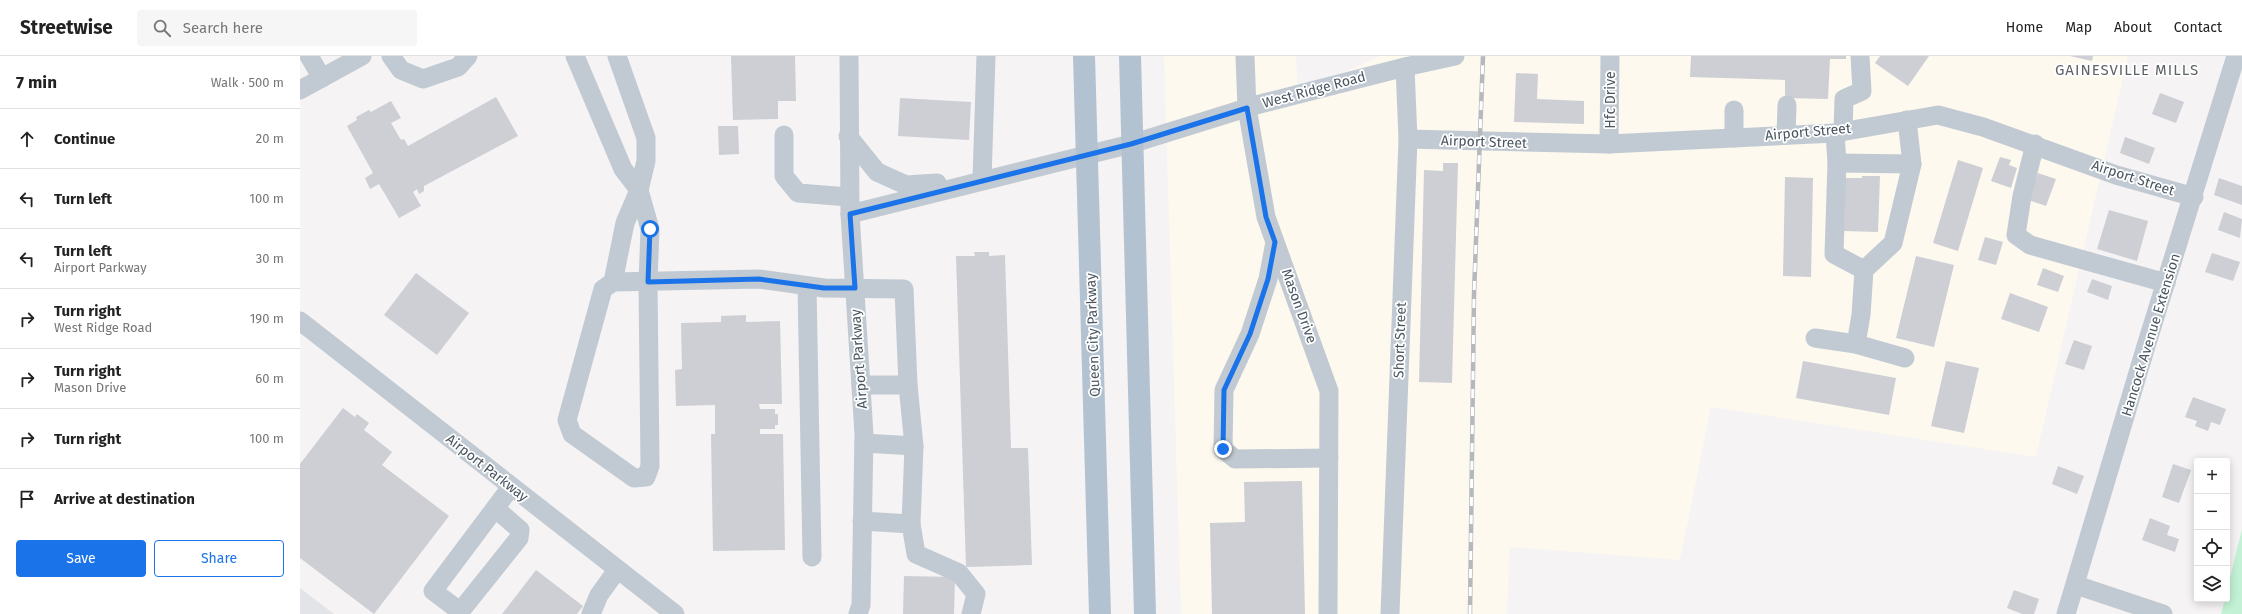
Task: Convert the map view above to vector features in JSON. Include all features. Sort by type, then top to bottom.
[{"type":"main road","name":"Queen City Parkway","points":[[1084,56],[1100,614]]},
{"type":"main road","points":[[1130,56],[1131,144],[1145,614]]},
{"type":"street","points":[[309,56],[322,78]]},
{"type":"street","points":[[300,90],[362,56]]},
{"type":"street","points":[[391,56],[400,70],[423,79],[458,67],[468,56]]},
{"type":"street","points":[[575,56],[622,169],[639,190],[650,229],[648,282],[650,466],[646,477],[634,478],[572,434],[567,420],[603,289],[613,282],[648,282],[759,279],[806,286],[904,289],[908,385],[914,446],[911,524],[916,554],[959,573],[976,594],[971,614]]},
{"type":"street","points":[[613,282],[625,223],[639,190],[646,161],[646,138],[617,56]]},
{"type":"street","name":"Airport Parkway","points":[[849,56],[848,136],[850,206],[864,443],[861,605],[858,614]]},
{"type":"street","points":[[848,136],[877,172],[906,185],[982,180],[986,56]]},
{"type":"street","name":"Mason Drive","points":[[1245,56],[1247,108],[1266,217],[1329,391],[1328,614]]},
{"type":"street","name":"West Ridge Road","points":[[784,135],[784,176],[798,193],[850,206],[982,180],[1131,144],[1247,108],[1405,67],[1455,56]]},
{"type":"street","name":"Hfc Drive","points":[[1609,144],[1610,56]]},
{"type":"street","points":[[1860,56],[1862,91],[1844,99],[1839,132],[1834,254],[1864,270]]},
{"type":"street","name":"Hancock Avenue Extension","points":[[2066,614],[2236,56]]},
{"type":"street","name":"Short Street","points":[[1390,614],[1408,139],[1405,67]]},
{"type":"street","points":[[1786,135],[1787,105]]},
{"type":"street","points":[[1734,110],[1734,138]]},
{"type":"street","name":"Airport Street","points":[[1408,139],[1609,144],[1839,132],[1938,115],[2035,144],[2116,175],[2194,197]]},
{"type":"street","points":[[1856,344],[1861,315],[1864,270],[1893,243],[1912,164],[1907,120]]},
{"type":"street","points":[[2035,144],[2022,196],[2016,235],[2030,245],[2166,283]]},
{"type":"street","points":[[1837,163],[1912,164]]},
{"type":"street","points":[[1275,242],[1268,279],[1250,334],[1224,390],[1223,449],[1235,459],[1329,458]]},
{"type":"street","points":[[806,286],[812,557]]},
{"type":"street","name":"Airport Parkway","points":[[300,321],[511,488],[675,614]]},
{"type":"street","points":[[1815,338],[1856,344],[1905,358]]},
{"type":"street","points":[[861,385],[908,385]]},
{"type":"street","points":[[864,443],[914,446]]},
{"type":"street","points":[[495,508],[520,530],[519,538],[463,608],[457,609],[433,591],[495,508],[511,488]]},
{"type":"street","points":[[862,521],[911,524]]},
{"type":"street","points":[[591,614],[599,595],[618,570]]},
{"type":"street","points":[[2076,585],[2163,614]]},
{"type":"shaded area","points":[[1164,56],[1296,56],[1298,95],[1379,56],[2128,56],[2036,457],[1711,407],[1680,560],[1510,547],[1507,614],[1181,614]]},
{"type":"shaded area","points":[[300,588],[334,614],[300,614]]},
{"type":"green space","points":[[2242,529],[2242,614],[2221,614],[2224,602],[2230,602],[2230,578]]},
{"type":"building","points":[[731,56],[795,56],[796,101],[778,101],[778,119],[733,120]]},
{"type":"building","points":[[1691,56],[1846,56],[1846,59],[1830,59],[1828,99],[1785,98],[1785,80],[1690,77]]},
{"type":"building","points":[[1880,56],[1929,56],[1908,86],[1875,63]]},
{"type":"building","points":[[2070,56],[2093,56],[2092,61]]},
{"type":"building","points":[[1516,73],[1538,74],[1537,99],[1584,101],[1584,124],[1514,122]]},
{"type":"building","points":[[2160,93],[2184,102],[2176,123],[2152,114]]},
{"type":"building","points":[[496,97],[518,136],[424,186],[424,191],[419,194],[417,189],[413,192],[421,206],[399,218],[379,184],[370,189],[365,178],[373,173],[347,126],[357,120],[356,117],[369,110],[371,112],[391,101],[401,118],[391,123],[401,140],[404,139],[408,146]]},
{"type":"building","points":[[900,98],[971,102],[969,140],[898,136]]},
{"type":"building","points":[[718,126],[738,126],[739,154],[719,155]]},
{"type":"building","points":[[2125,137],[2155,148],[2149,164],[2120,153]]},
{"type":"building","points":[[2000,157],[2011,160],[2009,165],[2017,168],[2011,188],[1991,181]]},
{"type":"building","points":[[1958,160],[1983,168],[1958,251],[1933,243]]},
{"type":"building","points":[[1443,163],[1458,163],[1452,383],[1419,382],[1424,170],[1443,171]]},
{"type":"building","points":[[2038,173],[2056,179],[2046,206],[2028,200]]},
{"type":"building","points":[[1862,176],[1880,176],[1878,232],[1844,231],[1845,178],[1862,178]]},
{"type":"building","points":[[1785,177],[1813,178],[1811,277],[1783,276]]},
{"type":"building","points":[[2219,178],[2242,186],[2242,205],[2214,195]]},
{"type":"building","points":[[2109,210],[2148,221],[2137,261],[2097,249]]},
{"type":"building","points":[[2224,212],[2242,219],[2240,238],[2218,230]]},
{"type":"building","points":[[1985,237],[2003,242],[1996,265],[1978,260]]},
{"type":"building","points":[[974,252],[989,252],[989,256],[1005,255],[1011,448],[1028,448],[1032,565],[966,567],[956,256],[975,256]]},
{"type":"building","points":[[2212,253],[2240,262],[2233,281],[2205,272]]},
{"type":"building","points":[[1916,256],[1954,265],[1934,347],[1896,338]]},
{"type":"building","points":[[2043,268],[2064,276],[2058,292],[2037,285]]},
{"type":"building","points":[[416,273],[469,313],[437,355],[384,315]]},
{"type":"building","points":[[2092,279],[2112,286],[2108,300],[2087,292]]},
{"type":"building","points":[[2010,293],[2048,307],[2039,332],[2001,319]]},
{"type":"building","points":[[746,315],[746,322],[780,321],[782,404],[759,404],[760,409],[775,409],[775,414],[778,414],[778,425],[775,425],[775,429],[760,429],[760,434],[783,434],[785,550],[713,551],[711,434],[715,434],[715,405],[676,406],[675,370],[682,369],[681,323],[721,322],[721,316]]},
{"type":"building","points":[[2074,340],[2092,346],[2084,370],[2065,364]]},
{"type":"building","points":[[1803,361],[1896,378],[1889,415],[1796,398]]},
{"type":"building","points":[[1946,361],[1979,368],[1964,433],[1931,426]]},
{"type":"building","points":[[2193,397],[2226,409],[2220,425],[2211,422],[2208,431],[2195,426],[2197,421],[2185,417]]},
{"type":"building","points":[[343,408],[355,417],[357,414],[369,423],[364,430],[392,452],[382,465],[449,516],[374,614],[300,558],[300,464]]},
{"type":"building","points":[[2173,464],[2191,470],[2179,503],[2162,497]]},
{"type":"building","points":[[2058,466],[2084,476],[2077,494],[2052,484]]},
{"type":"building","points":[[1302,481],[1305,614],[1212,614],[1210,523],[1245,522],[1244,482]]},
{"type":"building","points":[[2150,518],[2170,526],[2167,535],[2179,539],[2175,552],[2142,540]]},
{"type":"building","points":[[536,570],[583,606],[577,614],[502,614]]},
{"type":"building","points":[[904,576],[955,577],[954,614],[903,614]]},
{"type":"building","points":[[2014,590],[2039,599],[2034,614],[2022,614],[2007,608]]},
{"type":"railway","points":[[1470,614],[1474,294],[1483,56]]},
{"type":"district","name":"GAINESVILLE MILLS","points":[[2127,70]]},
{"type":"route","points":[[650,229],[648,282],[759,279],[824,288],[855,288],[850,214],[1131,144],[1247,108],[1266,217],[1275,242],[1268,279],[1250,334],[1224,390],[1223,449]]}]
